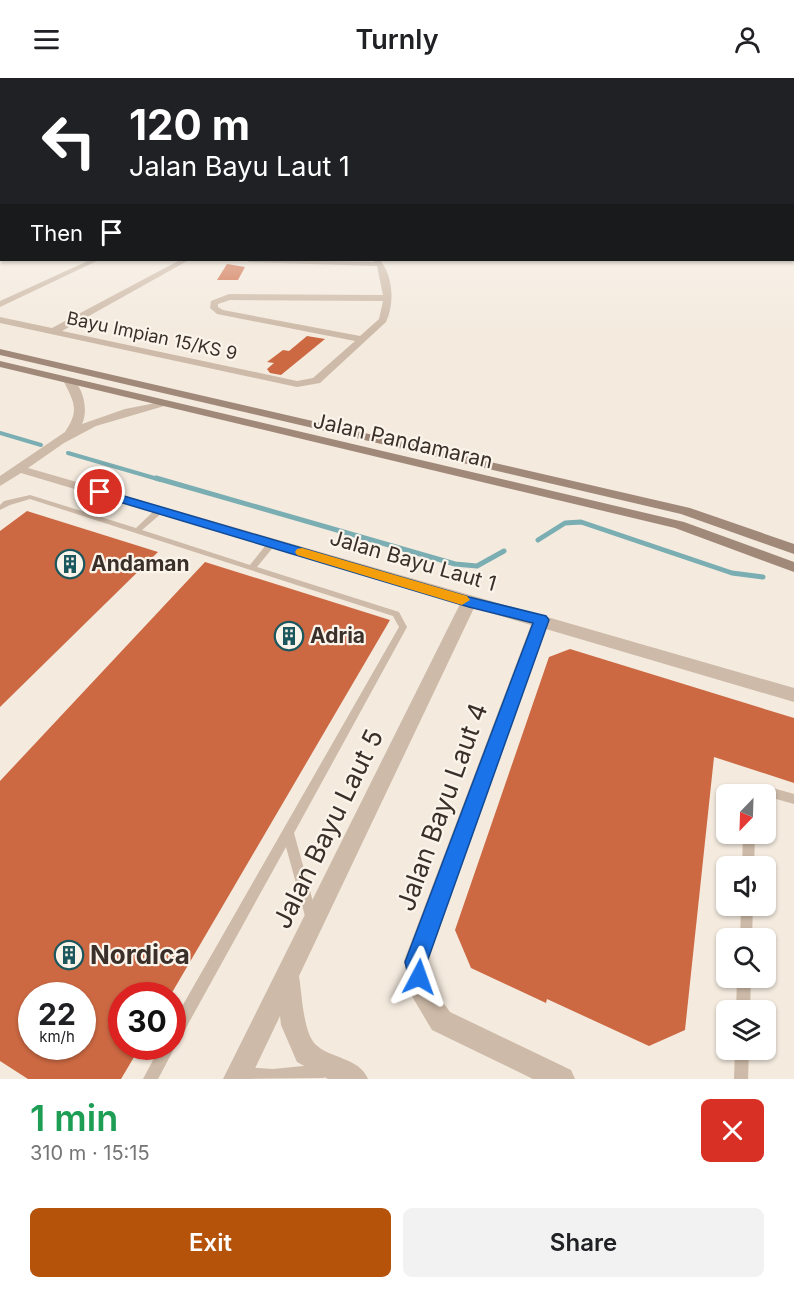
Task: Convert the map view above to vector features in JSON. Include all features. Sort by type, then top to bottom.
[{"type":"main road","name":"Jalan Pandamaran","points":[[0,352],[685,511],[794,549]]},
{"type":"main road","name":"Jalan Pandamaran","points":[[0,363],[678,525],[794,567]]},
{"type":"street","points":[[0,304],[94,261]]},
{"type":"street","points":[[54,332],[183,261]]},
{"type":"street","points":[[314,261],[379,262],[388,298],[388,309],[383,320],[361,339],[220,312],[214,308],[214,303],[230,297],[388,298]]},
{"type":"street","name":"Bayu Impian 15/KS 9","points":[[0,320],[297,384],[316,381],[361,339]]},
{"type":"street","points":[[68,380],[81,410],[81,418],[70,434]]},
{"type":"street","points":[[0,482],[70,434],[116,414],[166,404]]},
{"type":"street","name":"Jalan Bayu Laut 1","points":[[20,469],[469,602],[541,620],[794,695]]},
{"type":"street","name":"Jalan Bayu Laut 5","points":[[238,1076],[469,602]]},
{"type":"street","name":"Jalan Bayu Laut 4","points":[[541,620],[416,962],[422,993],[441,1021],[562,1079]]},
{"type":"street","points":[[286,976],[294,1025],[306,1053],[346,1075]]},
{"type":"lane","points":[[0,508],[7,503],[30,497],[396,614],[403,627],[186,1014]]},
{"type":"lane","points":[[137,531],[160,510]]},
{"type":"lane","points":[[252,568],[272,543]]},
{"type":"lane","points":[[776,794],[794,799]]},
{"type":"lane","points":[[288,833],[313,922]]},
{"type":"lane","points":[[150,1079],[161,1060]]},
{"type":"lane","points":[[741,1079],[742,1060]]},
{"type":"lane","points":[[238,1076],[273,1076],[300,1071],[346,1075]]},
{"type":"building","points":[[227,264],[245,267],[238,280],[217,280]]},
{"type":"building","points":[[307,336],[325,339],[281,375],[270,373],[267,369],[274,363],[267,362],[283,350],[289,351]]},
{"type":"building","points":[[27,511],[158,552],[0,707],[0,531]]},
{"type":"building","points":[[205,562],[390,620],[178,982],[108,982],[108,1060],[132,1060],[121,1079],[28,1079],[0,1061],[0,781]]},
{"type":"building","points":[[570,649],[794,718],[794,783],[714,757],[685,1030],[649,1046],[547,999],[546,1003],[471,968],[455,930],[549,657]]},
{"type":"waterway","points":[[0,433],[41,445]]},
{"type":"waterway","points":[[68,453],[161,480]]},
{"type":"waterway","points":[[156,478],[455,564],[477,566],[504,551]]},
{"type":"waterway","points":[[538,540],[565,523],[581,522],[732,573],[763,577]]},
{"type":"slow traffic","points":[[302,552],[462,600]]},
{"type":"place","name":"Andaman","points":[[70,564]]},
{"type":"place","name":"Adria","points":[[289,636]]},
{"type":"place","name":"Nordica","points":[[69,955]]},
{"type":"route","points":[[100,492],[469,602],[541,620],[416,962],[419,977]]}]
